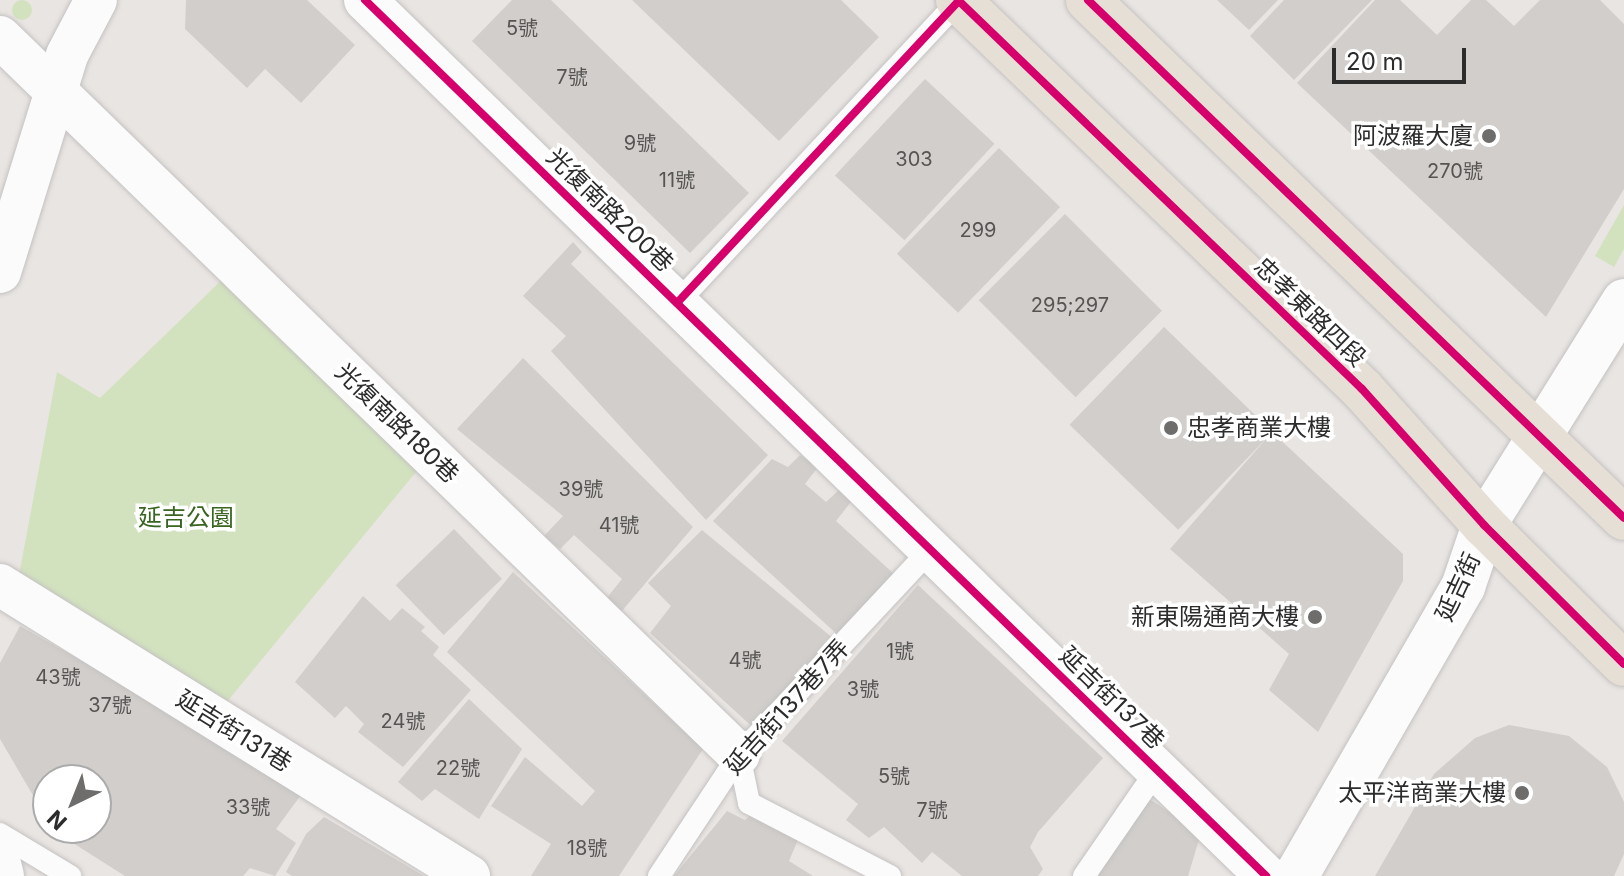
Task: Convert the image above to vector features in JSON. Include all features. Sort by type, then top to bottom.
[{"type":"main road","name":"忠孝東路四段","points":[[958,0],[1362,389],[1484,525],[1624,664]]},
{"type":"main road","points":[[1088,0],[1624,518]]},
{"type":"street","points":[[0,272],[55,91],[96,0]]},
{"type":"street","name":"光復南路200巷","points":[[365,0],[930,550]]},
{"type":"street","points":[[0,37],[55,91]]},
{"type":"street","name":"光復南路180巷","points":[[55,91],[739,755]]},
{"type":"street","name":"延吉街","points":[[1296,876],[1463,587],[1484,525],[1543,439],[1624,301]]},
{"type":"street","name":"延吉街137巷","points":[[930,550],[1266,876]]},
{"type":"street","name":"延吉街131巷","points":[[0,585],[469,876]]},
{"type":"street","points":[[0,864],[3,876]]},
{"type":"lane","points":[[677,303],[958,0]]},
{"type":"lane","name":"延吉街137巷7弄","points":[[659,876],[739,755],[930,550]]},
{"type":"lane","points":[[739,755],[749,803],[890,876]]},
{"type":"lane","points":[[1084,876],[1157,770]]},
{"type":"lane","points":[[0,834],[70,876]]},
{"type":"green space","points":[[22,0],[29,3],[32,10],[29,17],[22,20],[15,17],[12,10],[15,3]]},
{"type":"green space","points":[[1624,205],[1624,249],[1614,267],[1595,256]]},
{"type":"green space","name":"延吉公園","points":[[231,271],[425,461],[221,709],[17,586],[57,372],[100,398]]},
{"type":"building","points":[[186,0],[307,0],[355,45],[301,103],[265,69],[247,88],[185,29]]},
{"type":"building","points":[[512,0],[551,0],[749,193],[690,253],[472,41]]},
{"type":"building","points":[[632,0],[841,0],[879,37],[779,141]]},
{"type":"building","points":[[1217,0],[1278,0],[1249,30]]},
{"type":"building","points":[[1284,0],[1372,0],[1294,80],[1250,36]]},
{"type":"building","name":"阿波羅大廈","points":[[1375,0],[1400,0],[1437,35],[1471,0],[1486,0],[1514,26],[1540,0],[1600,0],[1624,24],[1624,189],[1546,317],[1297,83]]},
{"type":"building","points":[[925,79],[994,144],[904,240],[835,176]]},
{"type":"building","points":[[999,148],[1060,207],[958,313],[897,254]]},
{"type":"building","points":[[1065,214],[1162,311],[1076,397],[979,300]]},
{"type":"building","points":[[573,242],[582,252],[571,264],[768,455],[706,520],[551,351],[566,336],[523,296]]},
{"type":"building","name":"忠孝商業大樓","points":[[1164,327],[1273,432],[1178,530],[1070,425]]},
{"type":"building","points":[[523,358],[693,527],[621,612],[606,599],[622,579],[574,535],[560,549],[544,536],[563,516],[457,429]]},
{"type":"building","name":"新東陽通商大樓","points":[[1272,432],[1403,554],[1403,581],[1318,732],[1269,690],[1289,654],[1170,549]]},
{"type":"building","points":[[800,455],[818,467],[805,484],[826,502],[841,488],[854,498],[836,521],[894,574],[840,637],[713,521],[772,459],[788,467]]},
{"type":"building","points":[[454,529],[502,579],[444,635],[396,585]]},
{"type":"building","points":[[702,530],[834,639],[759,733],[650,633],[671,606],[648,583]]},
{"type":"building","points":[[513,572],[703,749],[619,876],[531,876],[551,844],[491,806],[525,757],[582,806],[595,791],[447,652]]},
{"type":"building","points":[[918,585],[1103,758],[1038,832],[1030,847],[1043,869],[1038,876],[962,876],[932,852],[922,863],[884,827],[869,838],[846,820],[858,804],[782,741]]},
{"type":"building","points":[[363,596],[390,621],[402,608],[425,627],[421,631],[439,647],[433,655],[471,690],[403,767],[358,732],[364,724],[346,706],[335,718],[295,682]]},
{"type":"building","points":[[20,626],[306,788],[276,829],[296,843],[275,876],[250,868],[243,876],[125,876],[75,844],[112,844],[112,764],[32,764],[32,794],[0,739],[0,663]]},
{"type":"building","points":[[469,699],[522,749],[479,819],[435,789],[422,801],[398,782]]},
{"type":"building","name":"太平洋商業大樓","points":[[1509,725],[1569,736],[1607,767],[1624,802],[1624,854],[1614,876],[1375,876],[1434,774],[1475,738]]},
{"type":"building","points":[[1148,798],[1201,833],[1188,876],[1097,876]]},
{"type":"building","points":[[727,811],[745,820],[754,812],[800,835],[789,861],[813,876],[674,876]]},
{"type":"building","points":[[324,817],[424,876],[292,876],[286,872],[306,834]]},
{"type":"cycle path","points":[[365,0],[1266,876]]},
{"type":"cycle path","points":[[958,0],[1362,389],[1484,525],[1624,664]]},
{"type":"cycle path","points":[[1088,0],[1624,518]]},
{"type":"cycle path","points":[[677,303],[959,1]]},
{"type":"place","name":"阿波羅大廈","points":[[1489,136]]},
{"type":"place","name":"忠孝商業大樓","points":[[1171,428]]},
{"type":"place","name":"新東陽通商大樓","points":[[1315,617]]},
{"type":"place","name":"太平洋商業大樓","points":[[1522,793]]}]
